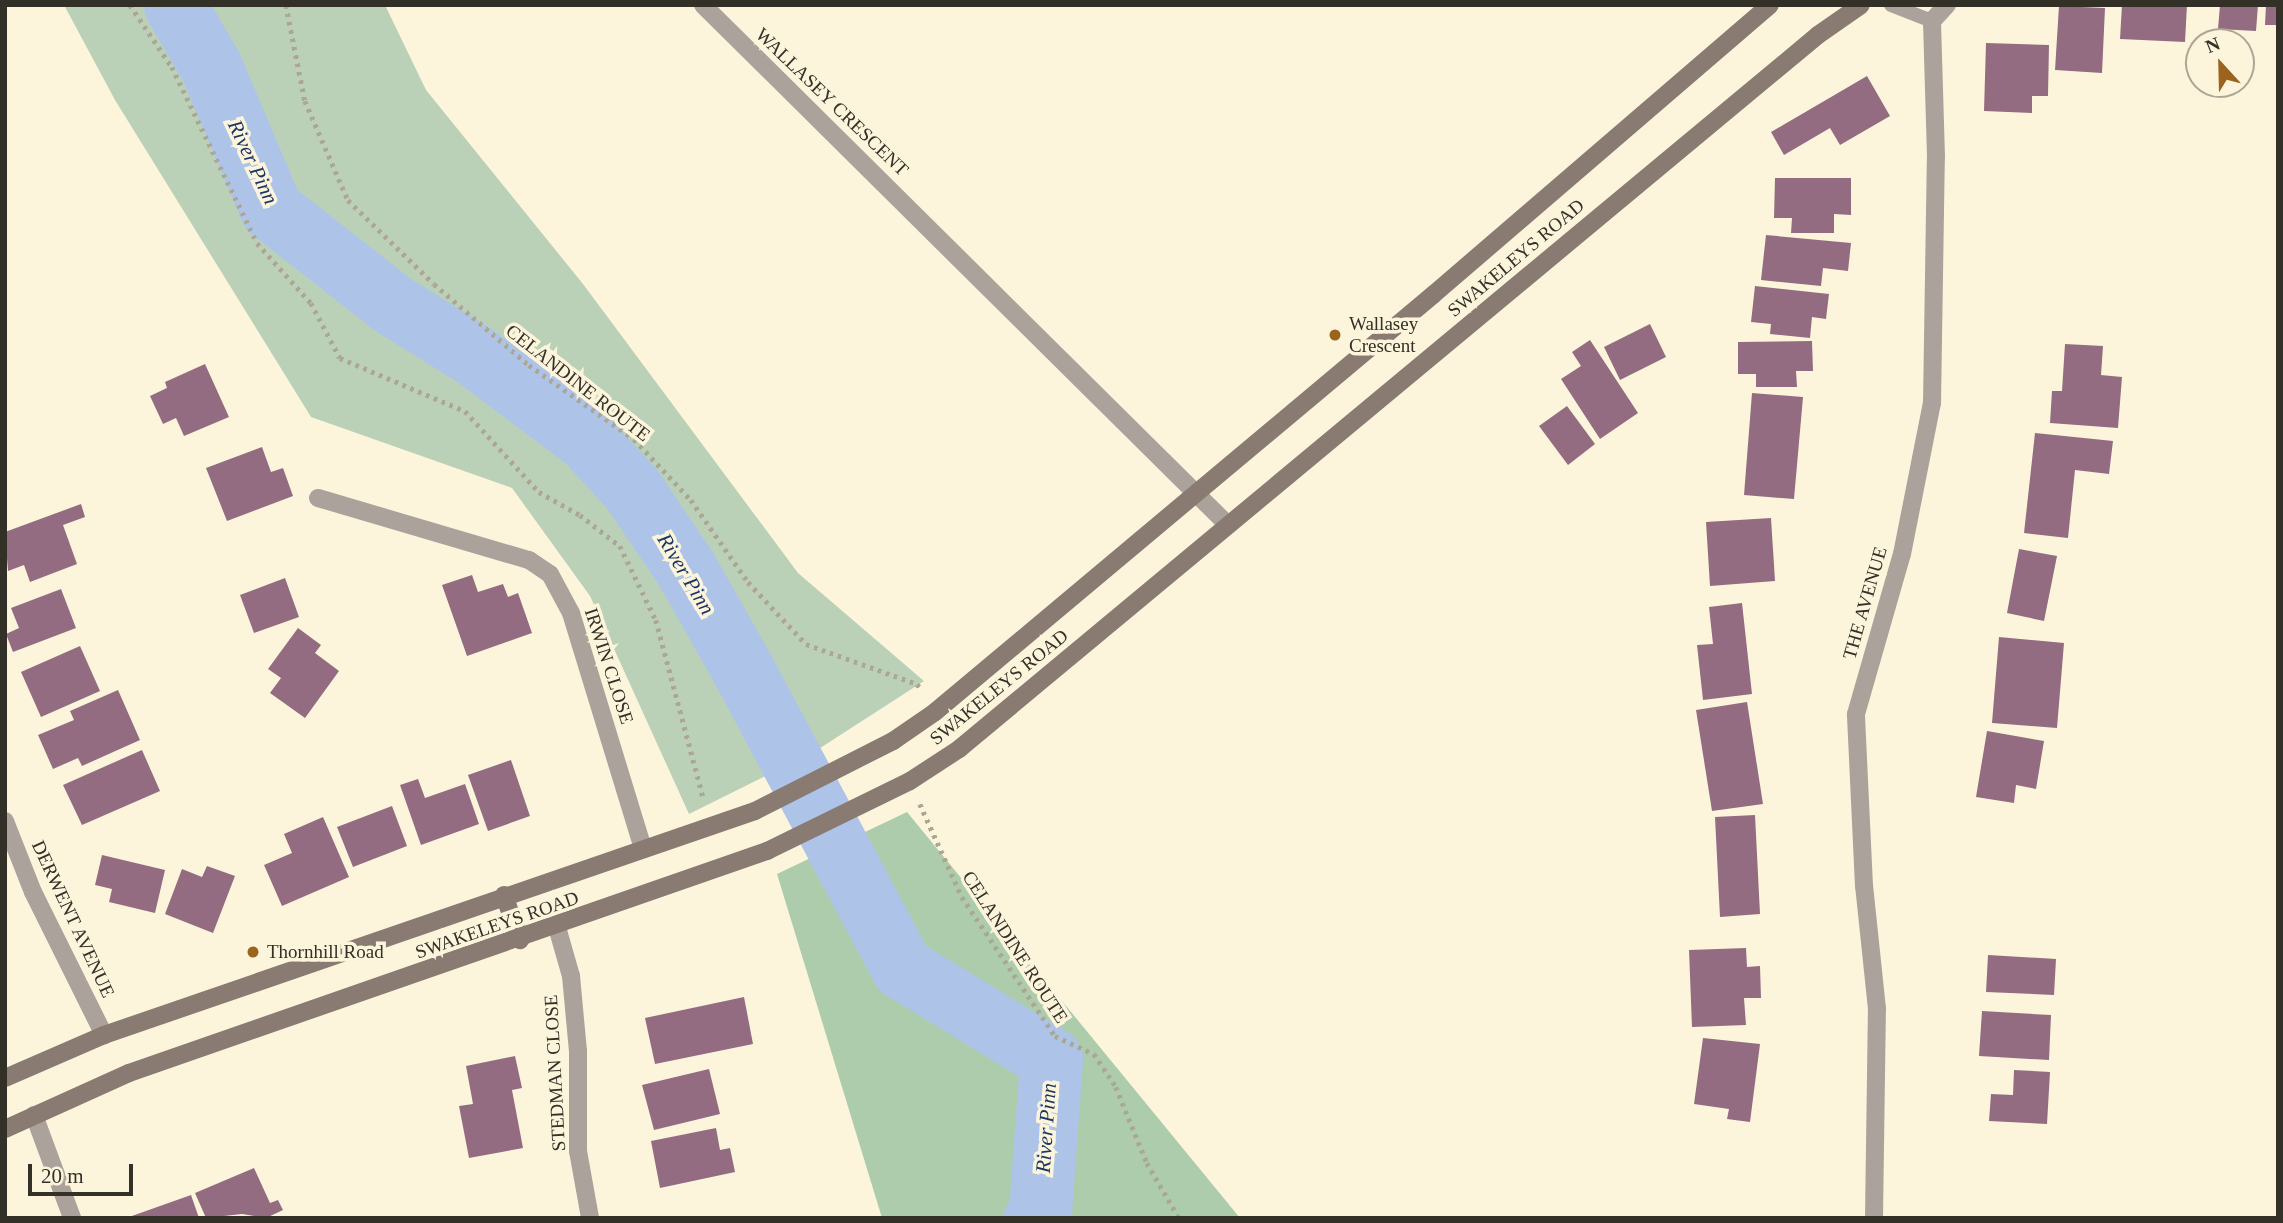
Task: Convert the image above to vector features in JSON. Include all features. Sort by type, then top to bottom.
[{"type":"main road","name":"SWAKELEYS ROAD","points":[[5,1078],[104,1035],[504,895],[755,811],[893,741],[935,712],[1770,5]]},
{"type":"main road","name":"SWAKELEYS ROAD","points":[[5,1129],[129,1073],[520,940],[767,850],[910,781],[959,749],[1818,35],[1861,5]]},
{"type":"main road","points":[[504,895],[520,940]]},
{"type":"street","name":"WALLASEY CRESCENT","points":[[703,5],[1198,490],[1228,525]]},
{"type":"street","points":[[1932,21],[1947,5]]},
{"type":"street","name":"THE AVENUE","points":[[1874,1218],[1877,1009],[1864,886],[1856,714],[1902,554],[1932,403],[1936,158],[1932,21]]},
{"type":"street","name":"IRWIN CLOSE","points":[[318,498],[529,560],[550,574],[571,612],[643,848]]},
{"type":"street","name":"DERWENT AVENUE","points":[[5,821],[33,891],[104,1035]]},
{"type":"street","name":"STEDMAN CLOSE","points":[[557,927],[571,976],[578,1051],[578,1151],[590,1218]]},
{"type":"street","points":[[34,1115],[72,1218]]},
{"type":"lane","points":[[1891,5],[1932,21]]},
{"type":"path","points":[[130,5],[172,67],[257,243],[311,303],[340,358],[465,411],[539,492],[580,514],[620,546],[656,620],[712,827]]},
{"type":"path","name":"CELANDINE ROUTE","points":[[286,5],[304,100],[348,200],[434,284],[529,365],[634,439],[691,499],[748,582],[806,644],[917,684],[935,712]]},
{"type":"path","name":"CELANDINE ROUTE","points":[[910,781],[962,897],[1055,1036],[1094,1054],[1116,1087],[1147,1163],[1179,1218]]},
{"type":"green space","points":[[64,5],[385,5],[426,90],[583,284],[798,573],[924,681],[814,752],[689,814],[590,596],[512,488],[311,417],[115,100]]},
{"type":"green space","points":[[907,812],[1240,1218],[882,1218],[777,874]]},
{"type":"building","points":[[2122,5],[2187,5],[2185,42],[2120,39]]},
{"type":"building","points":[[2220,5],[2258,5],[2256,31],[2255,28],[2218,28]]},
{"type":"building","points":[[2266,5],[2278,5],[2278,25],[2265,25]]},
{"type":"building","points":[[2059,6],[2105,8],[2102,73],[2055,70]]},
{"type":"building","points":[[1986,43],[2049,45],[2048,96],[2032,96],[2032,113],[1984,111]]},
{"type":"building","points":[[1867,76],[1890,116],[1840,145],[1830,128],[1784,155],[1771,132]]},
{"type":"building","points":[[1775,178],[1851,178],[1851,215],[1834,214],[1834,233],[1791,233],[1792,218],[1774,218]]},
{"type":"building","points":[[1766,235],[1851,243],[1848,271],[1823,268],[1821,286],[1761,280]]},
{"type":"building","points":[[1755,286],[1829,294],[1826,319],[1812,317],[1810,338],[1770,334],[1771,324],[1751,322]]},
{"type":"building","points":[[1650,324],[1666,357],[1620,380],[1604,347]]},
{"type":"building","points":[[1590,340],[1638,413],[1600,439],[1561,379],[1581,366],[1572,352]]},
{"type":"building","points":[[1812,341],[1813,371],[1796,371],[1797,387],[1756,387],[1756,374],[1738,374],[1738,342]]},
{"type":"building","points":[[2065,344],[2103,346],[2101,375],[2122,377],[2118,428],[2050,423],[2052,391],[2062,391]]},
{"type":"building","points":[[205,364],[229,417],[184,436],[176,418],[163,424],[150,396],[167,388],[165,382]]},
{"type":"building","points":[[1752,393],[1803,397],[1794,499],[1744,495]]},
{"type":"building","points":[[1567,406],[1595,444],[1568,465],[1539,426]]},
{"type":"building","points":[[2035,433],[2113,441],[2109,474],[2075,470],[2068,538],[2024,533]]},
{"type":"building","points":[[262,447],[271,472],[283,468],[293,496],[227,521],[206,468]]},
{"type":"building","points":[[81,504],[85,517],[63,525],[77,564],[30,582],[24,565],[8,571],[5,532]]},
{"type":"building","points":[[1771,518],[1775,581],[1710,586],[1706,522]]},
{"type":"building","points":[[2019,549],[2057,556],[2044,621],[2007,613]]},
{"type":"building","points":[[472,575],[478,592],[503,584],[508,597],[518,593],[532,633],[467,656],[442,585]]},
{"type":"building","points":[[285,578],[299,617],[254,633],[240,595]]},
{"type":"building","points":[[61,589],[76,628],[13,652],[6,634],[19,628],[11,608]]},
{"type":"building","points":[[1742,603],[1752,694],[1703,700],[1697,645],[1713,644],[1709,607]]},
{"type":"building","points":[[298,628],[321,645],[315,653],[339,671],[305,718],[270,693],[281,678],[268,669]]},
{"type":"building","points":[[1999,637],[2064,643],[2057,728],[1992,723]]},
{"type":"building","points":[[80,646],[100,691],[41,717],[21,672]]},
{"type":"building","points":[[118,690],[140,740],[82,766],[78,758],[53,769],[38,735],[74,720],[70,711]]},
{"type":"building","points":[[1747,702],[1763,804],[1712,811],[1696,710]]},
{"type":"building","points":[[1987,731],[2044,741],[2036,789],[2016,785],[2014,803],[1976,797]]},
{"type":"building","points":[[142,750],[160,791],[82,825],[63,785]]},
{"type":"building","points":[[511,760],[530,816],[488,831],[468,775]]},
{"type":"building","points":[[418,779],[425,798],[465,784],[479,824],[421,845],[400,785]]},
{"type":"building","points":[[392,806],[407,846],[353,867],[337,827]]},
{"type":"building","points":[[1755,815],[1760,914],[1720,917],[1715,817]]},
{"type":"building","points":[[323,817],[349,877],[282,906],[264,865],[292,853],[284,834]]},
{"type":"building","points":[[102,855],[165,870],[155,913],[109,902],[112,889],[95,885]]},
{"type":"building","points":[[207,866],[235,876],[213,933],[165,914],[182,869],[202,877]]},
{"type":"building","points":[[1746,948],[1747,967],[1760,966],[1761,998],[1744,998],[1746,1025],[1692,1027],[1689,950]]},
{"type":"building","points":[[1988,955],[2056,959],[2054,995],[1986,992]]},
{"type":"building","points":[[744,997],[753,1044],[655,1064],[645,1018]]},
{"type":"building","points":[[1982,1011],[2051,1015],[2049,1060],[1979,1056]]},
{"type":"building","points":[[1703,1038],[1760,1044],[1750,1122],[1727,1119],[1729,1109],[1694,1104]]},
{"type":"building","points":[[515,1056],[522,1088],[512,1090],[523,1148],[469,1158],[459,1106],[473,1104],[466,1066]]},
{"type":"building","points":[[709,1069],[720,1114],[654,1130],[642,1085]]},
{"type":"building","points":[[2014,1070],[2050,1072],[2047,1124],[1989,1121],[1991,1094],[2013,1095]]},
{"type":"building","points":[[716,1128],[720,1150],[730,1148],[735,1172],[660,1188],[651,1141]]},
{"type":"building","points":[[254,1168],[270,1203],[278,1200],[283,1210],[266,1218],[242,1214],[206,1218],[195,1193]]},
{"type":"building","points":[[191,1195],[199,1218],[129,1217]]},
{"type":"waterway","name":"River Pinn","points":[[175,5],[211,67],[271,209],[392,304],[474,355],[586,439],[632,489],[686,569],[742,668],[902,968],[1051,1059],[1040,1211],[1035,1218]]},
{"type":"place","name":"Wallasey Crescent","points":[[1335,335]]},
{"type":"place","name":"Thornhill Road","points":[[253,952]]}]
